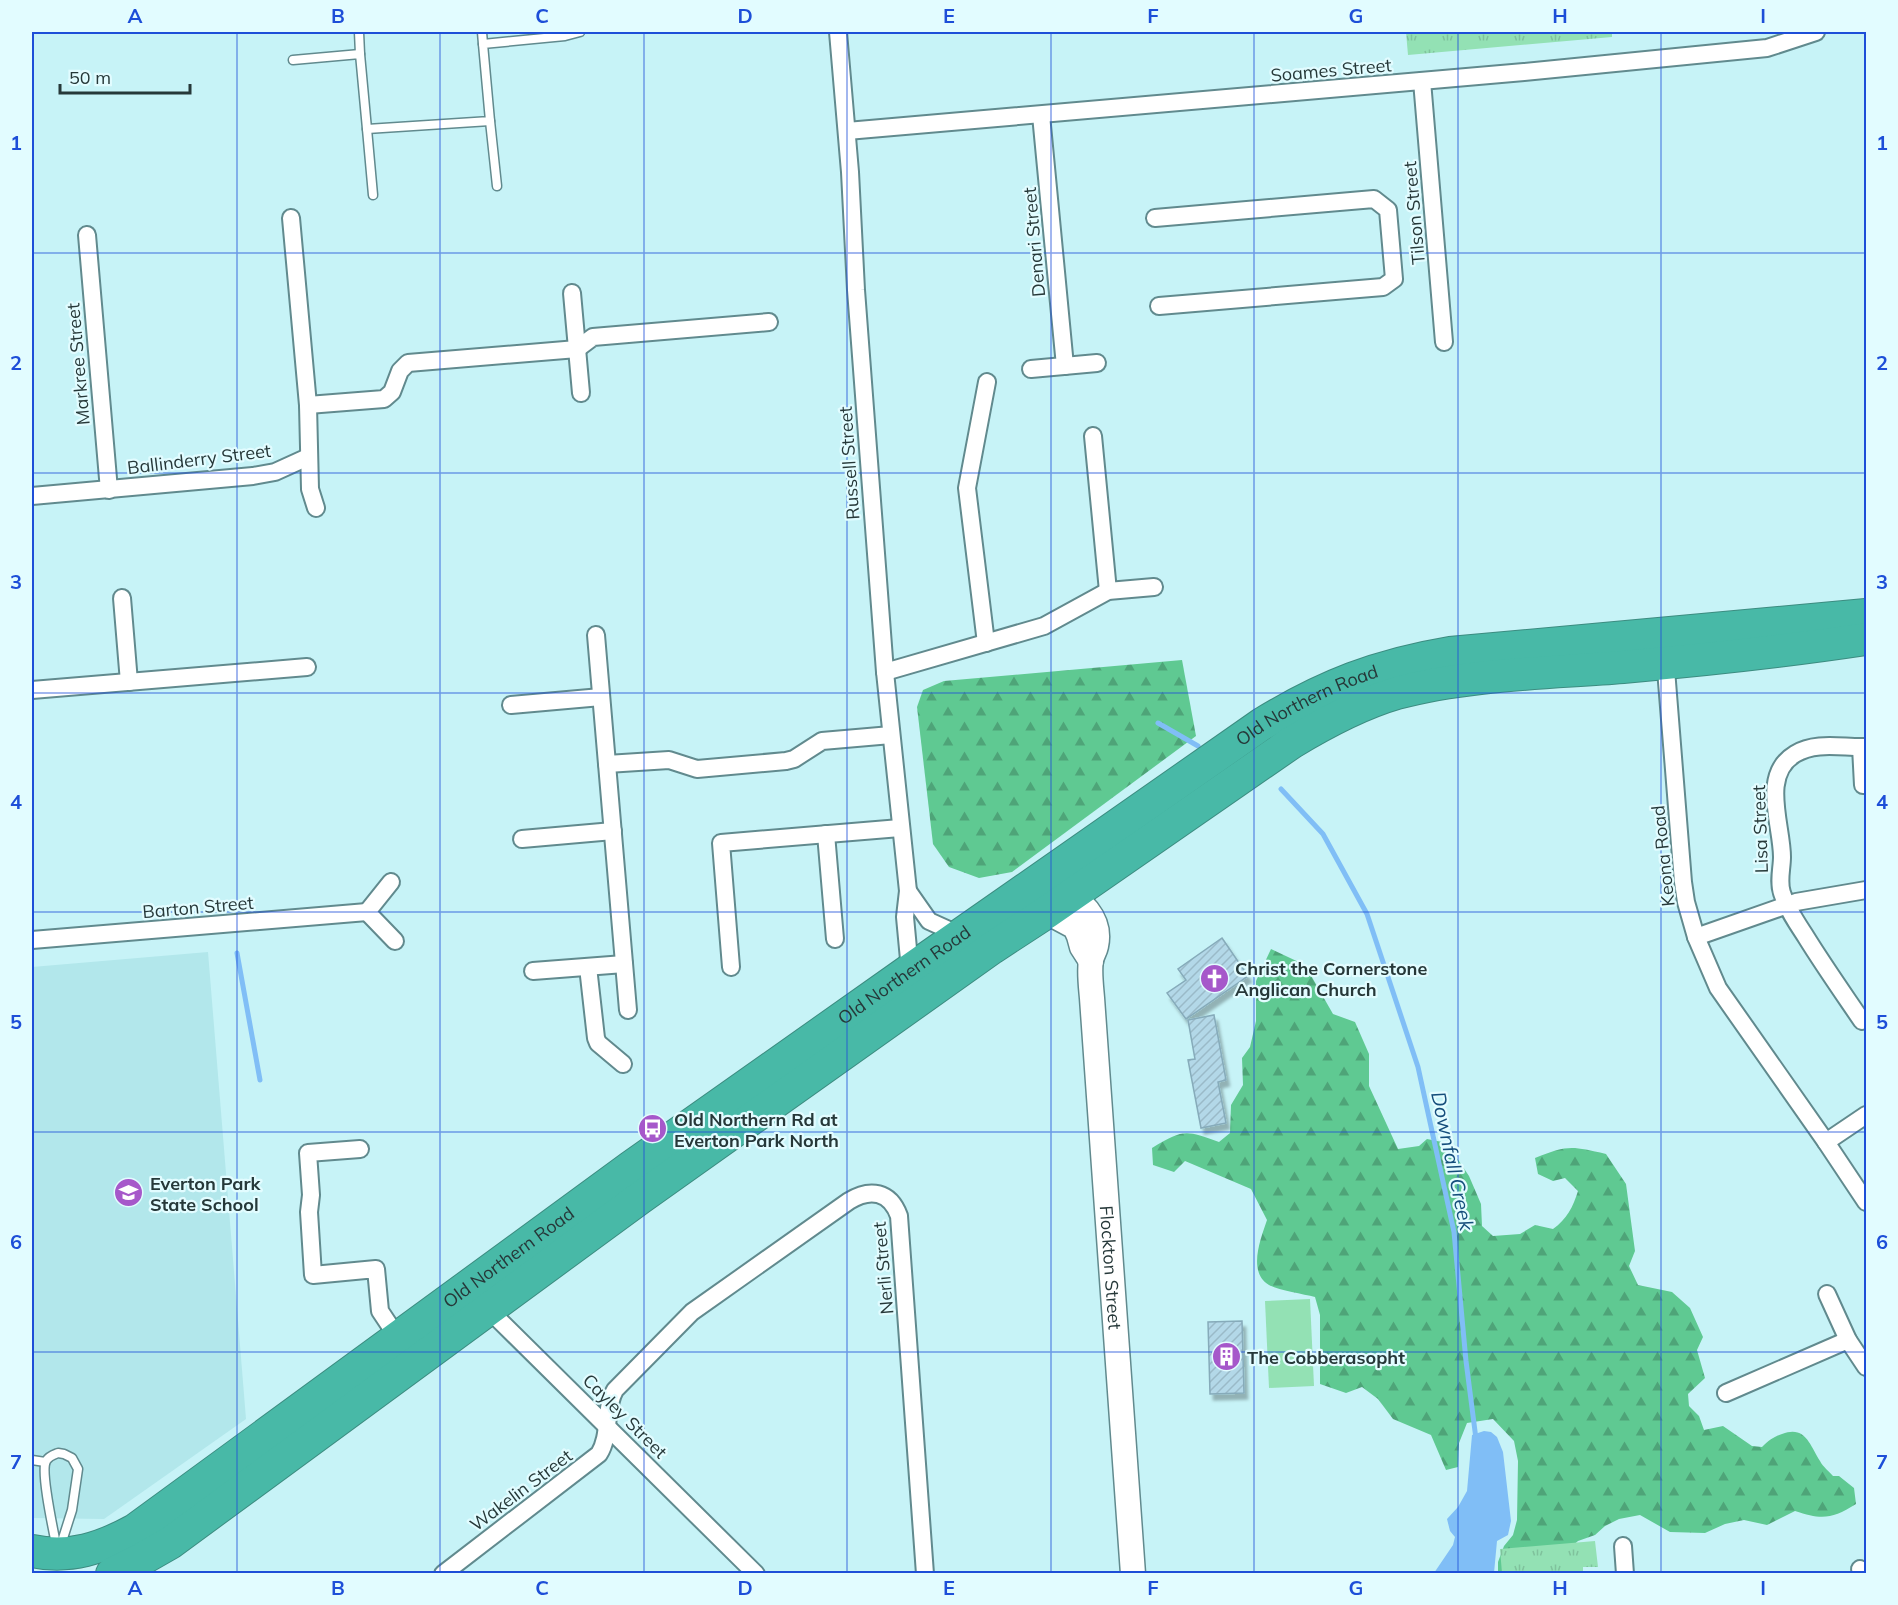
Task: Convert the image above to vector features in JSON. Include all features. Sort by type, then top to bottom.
[{"type":"highway","name":"Old Northern Road","points":[[112,1574],[170,1543],[544,1267],[974,960],[1059,904],[1291,743],[1320,726],[1365,704],[1396,694],[1445,683],[1866,615]]},
{"type":"highway","name":"Old Northern Road","points":[[49,1559],[95,1549],[135,1530],[513,1252],[910,970],[1263,724],[1312,695],[1393,664],[1450,653],[1664,649],[1866,639]]},
{"type":"highway","points":[[513,1252],[523,1263],[544,1267]]},
{"type":"street","name":"Russell Street","points":[[838,32],[885,672],[908,891],[905,916],[910,970]]},
{"type":"street","name":"Soames Street","points":[[847,131],[1422,81],[1767,48],[1816,32]]},
{"type":"street","name":"Tilson Street","points":[[1422,81],[1444,342]]},
{"type":"street","name":"Denari Street","points":[[1041,115],[1065,366]]},
{"type":"street","points":[[1155,218],[1374,199],[1388,210],[1394,279],[1383,287],[1159,306]]},
{"type":"street","points":[[291,218],[308,405],[310,489],[316,508]]},
{"type":"street","name":"Markree Street","points":[[87,235],[109,490]]},
{"type":"street","points":[[572,293],[581,393]]},
{"type":"street","points":[[308,405],[384,399],[392,392],[400,370],[408,363],[577,349],[593,337],[768,322]]},
{"type":"street","points":[[1031,369],[1096,363]]},
{"type":"street","points":[[986,643],[967,488],[987,382]]},
{"type":"street","points":[[1093,436],[1108,591]]},
{"type":"street","name":"Ballinderry Street","points":[[32,496],[253,476],[275,472],[308,457]]},
{"type":"street","points":[[885,672],[1044,627],[1108,591],[1154,587]]},
{"type":"street","points":[[122,598],[129,682]]},
{"type":"street","points":[[596,635],[628,1010]]},
{"type":"street","name":"Keona Road","points":[[1664,649],[1683,882],[1696,938],[1718,988],[1827,1142],[1866,1202]]},
{"type":"street","points":[[32,690],[307,667]]},
{"type":"street","points":[[511,705],[601,697]]},
{"type":"street","points":[[607,764],[669,760],[697,769],[786,761],[794,759],[822,741],[891,735]]},
{"type":"street","name":"Lisa Street","points":[[1862,1021],[1819,958],[1787,905],[1780,886],[1782,857],[1775,798],[1776,779],[1780,771],[1793,755],[1811,748],[1864,747],[1863,785]]},
{"type":"street","points":[[731,967],[721,843],[900,828]]},
{"type":"street","points":[[522,839],[613,831]]},
{"type":"street","points":[[825,834],[835,939]]},
{"type":"street","points":[[392,882],[367,912],[395,941]]},
{"type":"street","points":[[1023,891],[1056,890],[1059,904]]},
{"type":"street","points":[[1696,938],[1787,905],[1866,890]]},
{"type":"street","name":"Russell Street","points":[[908,891],[929,921],[960,935]]},
{"type":"street","name":"Flockton Street","points":[[1059,904],[1083,905],[1094,923],[1097,945],[1091,961],[1093,1021],[1133,1574]]},
{"type":"street","name":"Barton Street","points":[[32,940],[367,912]]},
{"type":"street","points":[[533,971],[624,964]]},
{"type":"street","points":[[588,967],[596,1038],[623,1064]]},
{"type":"street","points":[[1827,1142],[1866,1116]]},
{"type":"street","points":[[360,1149],[308,1153],[313,1275],[376,1269],[381,1311],[398,1338]]},
{"type":"street","name":"Nerli Street","points":[[607,1426],[610,1399],[615,1390],[692,1312],[849,1201],[866,1193],[884,1197],[896,1207],[901,1227],[925,1574]]},
{"type":"street","name":"Cayley Street","points":[[470,1284],[497,1318],[756,1574]]},
{"type":"street","points":[[1827,1294],[1848,1340],[1866,1367]]},
{"type":"street","points":[[1726,1393],[1848,1340]]},
{"type":"street","name":"Wakelin Street","points":[[445,1573],[599,1454],[604,1444],[607,1426]]},
{"type":"street","points":[[1623,1546],[1624,1574]]},
{"type":"lane","points":[[359,32],[373,195]]},
{"type":"lane","points":[[482,32],[497,186]]},
{"type":"lane","points":[[483,44],[565,36],[580,32]]},
{"type":"lane","points":[[293,60],[360,54]]},
{"type":"lane","points":[[367,129],[490,121]]},
{"type":"lane","points":[[64,1454],[72,1458],[78,1469],[72,1510],[49,1559],[45,1462],[52,1455],[64,1454]]},
{"type":"lane","points":[[32,1460],[45,1462]]},
{"type":"shaded area","name":"Everton Park State School","points":[[208,952],[246,1419],[104,1519],[32,1518],[32,967]]},
{"type":"green space","points":[[1406,32],[1612,32],[1612,37],[1408,55]]},
{"type":"green space","points":[[1182,660],[1196,736],[1012,872],[979,878],[949,867],[933,844],[917,707],[923,690],[944,681]]},
{"type":"green space","points":[[1271,949],[1305,965],[1333,1014],[1355,1022],[1369,1054],[1369,1086],[1398,1149],[1419,1146],[1427,1139],[1447,1143],[1469,1176],[1481,1204],[1482,1226],[1493,1236],[1520,1234],[1535,1225],[1553,1229],[1566,1217],[1572,1207],[1578,1191],[1565,1178],[1553,1181],[1538,1174],[1535,1158],[1570,1148],[1606,1154],[1626,1184],[1635,1251],[1629,1266],[1638,1285],[1672,1292],[1690,1308],[1703,1337],[1697,1350],[1705,1378],[1688,1394],[1689,1406],[1699,1416],[1704,1430],[1723,1426],[1752,1446],[1762,1447],[1771,1439],[1782,1434],[1797,1432],[1806,1438],[1833,1476],[1839,1476],[1854,1488],[1856,1504],[1833,1515],[1820,1517],[1795,1511],[1767,1525],[1744,1520],[1725,1524],[1705,1533],[1670,1532],[1640,1515],[1619,1519],[1605,1526],[1595,1535],[1578,1541],[1570,1548],[1566,1573],[1498,1573],[1498,1562],[1504,1546],[1513,1535],[1517,1520],[1518,1461],[1514,1441],[1493,1419],[1467,1423],[1459,1443],[1458,1467],[1446,1470],[1431,1435],[1393,1419],[1378,1399],[1362,1387],[1346,1393],[1320,1384],[1320,1315],[1315,1297],[1273,1287],[1262,1279],[1257,1263],[1267,1220],[1251,1189],[1185,1161],[1174,1172],[1153,1165],[1152,1148],[1171,1137],[1185,1133],[1219,1142],[1230,1133],[1231,1105],[1243,1085],[1242,1058],[1250,1047],[1256,1021],[1256,981]]},
{"type":"green space","points":[[1310,1299],[1314,1386],[1269,1388],[1265,1301]]},
{"type":"green space","points":[[1595,1541],[1598,1567],[1583,1567],[1583,1573],[1502,1573],[1500,1549]]},
{"type":"water","points":[[1484,1431],[1491,1432],[1497,1437],[1503,1452],[1511,1521],[1508,1535],[1497,1541],[1494,1573],[1434,1573],[1453,1545],[1455,1537],[1450,1531],[1447,1519],[1458,1507],[1467,1491],[1472,1435]]},
{"type":"building","name":"Christ the Cornerstone Anglican Church","points":[[1222,938],[1248,976],[1186,1019],[1167,993],[1186,980],[1178,969]]},
{"type":"building","points":[[1214,1015],[1226,1080],[1218,1082],[1226,1123],[1201,1128],[1188,1060],[1195,1059],[1188,1020]]},
{"type":"building","name":"The Cobberasopht","points":[[1242,1321],[1244,1393],[1210,1394],[1208,1322]]},
{"type":"waterway","points":[[1158,723],[1198,746]]},
{"type":"waterway","name":"Downfall Creek","points":[[1281,789],[1323,834],[1367,914],[1418,1067],[1454,1232],[1476,1439]]},
{"type":"waterway","points":[[237,953],[260,1080]]},
{"type":"place","name":"Christ the Cornerstone Anglican Church","points":[[1214,978]]},
{"type":"place","name":"Old Northern Rd at Everton Park North","points":[[653,1129]]},
{"type":"place","name":"Everton Park State School","points":[[129,1193]]},
{"type":"place","name":"The Cobberasopht","points":[[1226,1357]]}]
